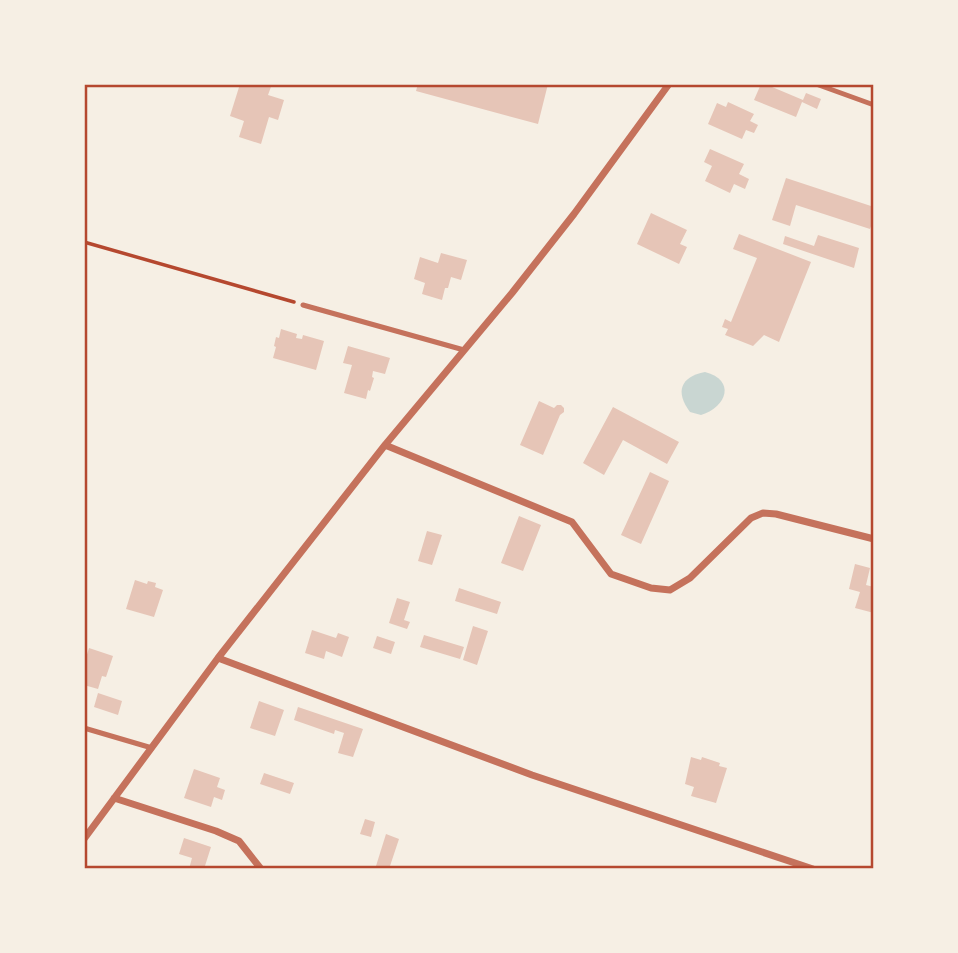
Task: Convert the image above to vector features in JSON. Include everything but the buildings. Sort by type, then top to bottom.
[{"type":"street","points":[[84,839],[218,659],[385,446],[574,214],[669,84]]},
{"type":"street","points":[[385,446],[572,522],[611,574],[651,588],[670,590],[690,578],[751,518],[763,513],[874,538]]},
{"type":"street","points":[[218,659],[532,775],[813,869]]},
{"type":"street","points":[[114,798],[239,841],[261,869]]},
{"type":"lane","points":[[816,84],[874,105]]},
{"type":"lane","points":[[303,305],[464,350]]},
{"type":"lane","points":[[84,728],[152,748]]},
{"type":"path","points":[[84,242],[303,305]]},
{"type":"shaded area","points":[[705,372],[721,381],[724,394],[717,406],[701,415],[690,412],[685,405],[682,386],[690,378]]}]
